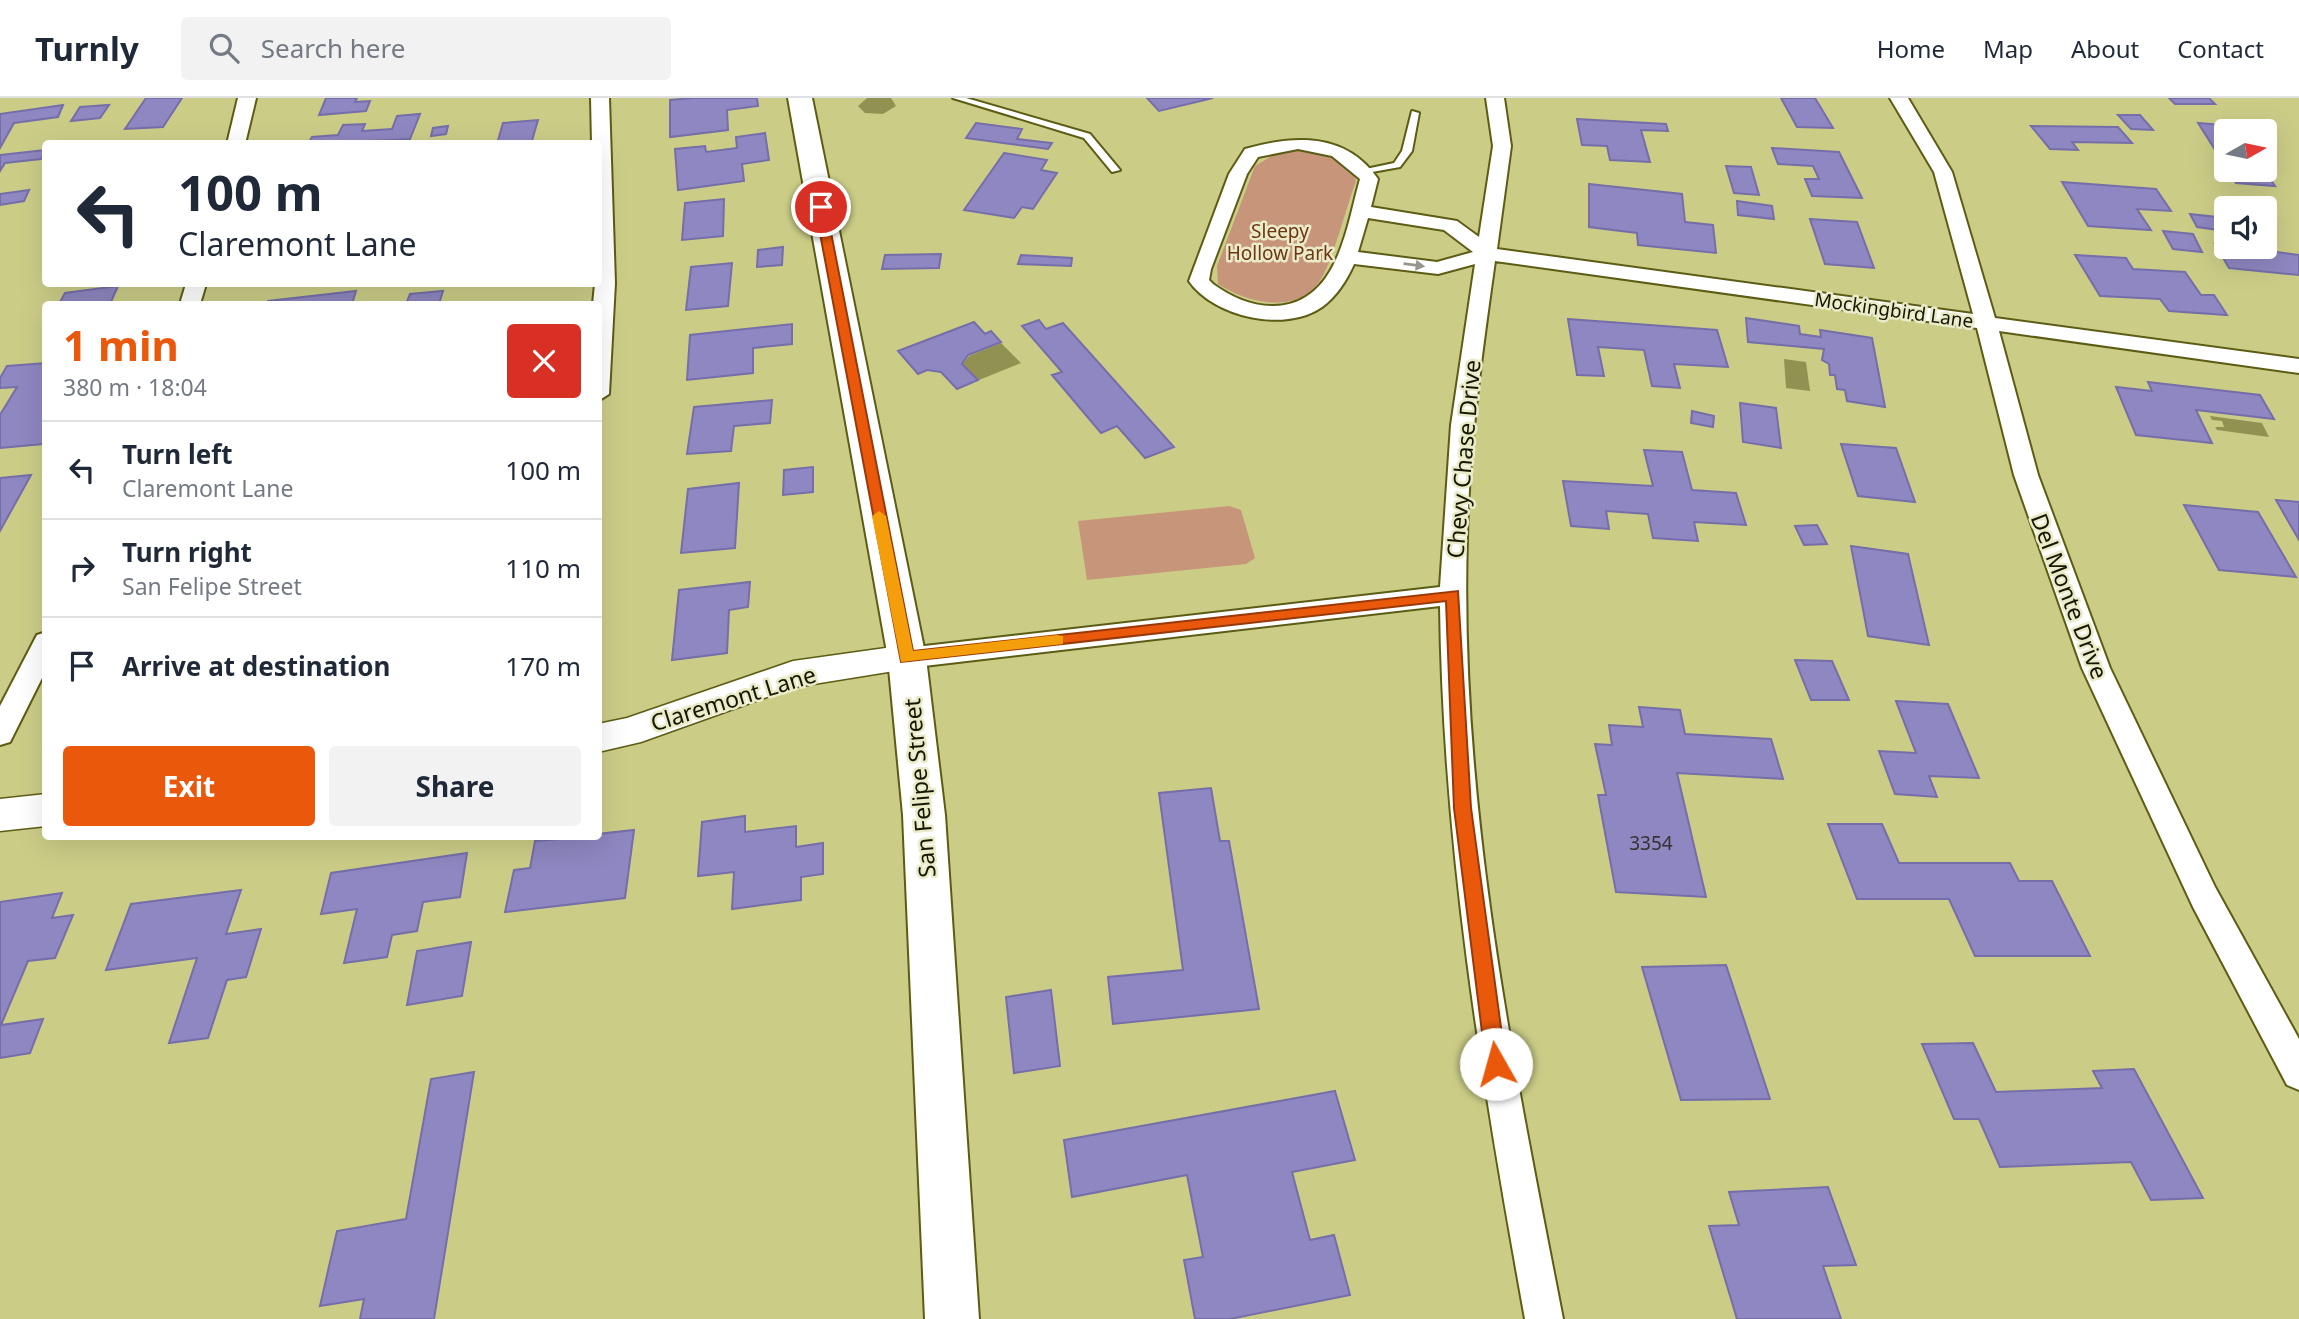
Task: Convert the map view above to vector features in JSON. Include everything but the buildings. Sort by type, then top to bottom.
[{"type":"main road","name":"San Felipe Street","points":[[800,98],[906,658],[924,815],[951,1319]]},
{"type":"street","points":[[237,140],[247,98]]},
{"type":"street","points":[[600,98],[601,140]]},
{"type":"street","name":"Chevy Chase Drive","points":[[1495,98],[1502,146],[1457,469],[1453,595],[1462,808],[1496,1064],[1544,1319]]},
{"type":"street","name":"Del Monte Drive","points":[[1899,98],[1925,138],[1947,184],[1967,246],[1984,322],[2026,475],[2096,668],[2203,897],[2299,1073]]},
{"type":"street","points":[[1320,145],[1358,162],[1364,172],[1369,179],[1340,279],[1305,310],[1279,314],[1246,310],[1212,296],[1199,281],[1201,269],[1236,179],[1251,153],[1276,146],[1320,145]]},
{"type":"street","points":[[602,172],[605,284],[602,331]]},
{"type":"street","name":"Mockingbird Lane","points":[[1359,211],[1450,225],[1488,254]]},
{"type":"street","name":"Mockingbird Lane","points":[[1347,257],[1438,268],[1488,254],[2299,366]]},
{"type":"street","name":"Claremont Lane","points":[[602,737],[628,732],[793,674],[906,658],[1453,595]]},
{"type":"street","points":[[0,734],[42,650]]},
{"type":"street","points":[[0,815],[42,810]]},
{"type":"lane","points":[[957,98],[1087,136],[1115,170]]},
{"type":"lane","points":[[1364,172],[1397,165],[1407,151],[1415,113]]},
{"type":"green space","name":"Sleepy Hollow Park","points":[[1299,149],[1328,153],[1351,165],[1356,181],[1326,270],[1311,291],[1286,302],[1257,301],[1230,291],[1218,284],[1217,266],[1255,166],[1275,154]]},
{"type":"green space","points":[[1229,506],[1241,510],[1255,558],[1246,564],[1087,580],[1078,521]]},
{"type":"shaded area","points":[[867,98],[891,98],[896,106],[883,114],[865,113],[858,106]]},
{"type":"shaded area","points":[[1001,343],[1021,363],[979,380],[963,364],[969,356]]},
{"type":"shaded area","points":[[1784,359],[1806,362],[1810,391],[1786,388]]},
{"type":"shaded area","points":[[2210,416],[2262,423],[2269,437],[2217,430],[2215,427],[2224,427],[2222,421],[2212,420]]},
{"type":"slow traffic","points":[[879,516],[906,658],[1057,640]]},
{"type":"route","points":[[821,207],[906,658],[1453,595],[1462,808],[1496,1064]]}]
